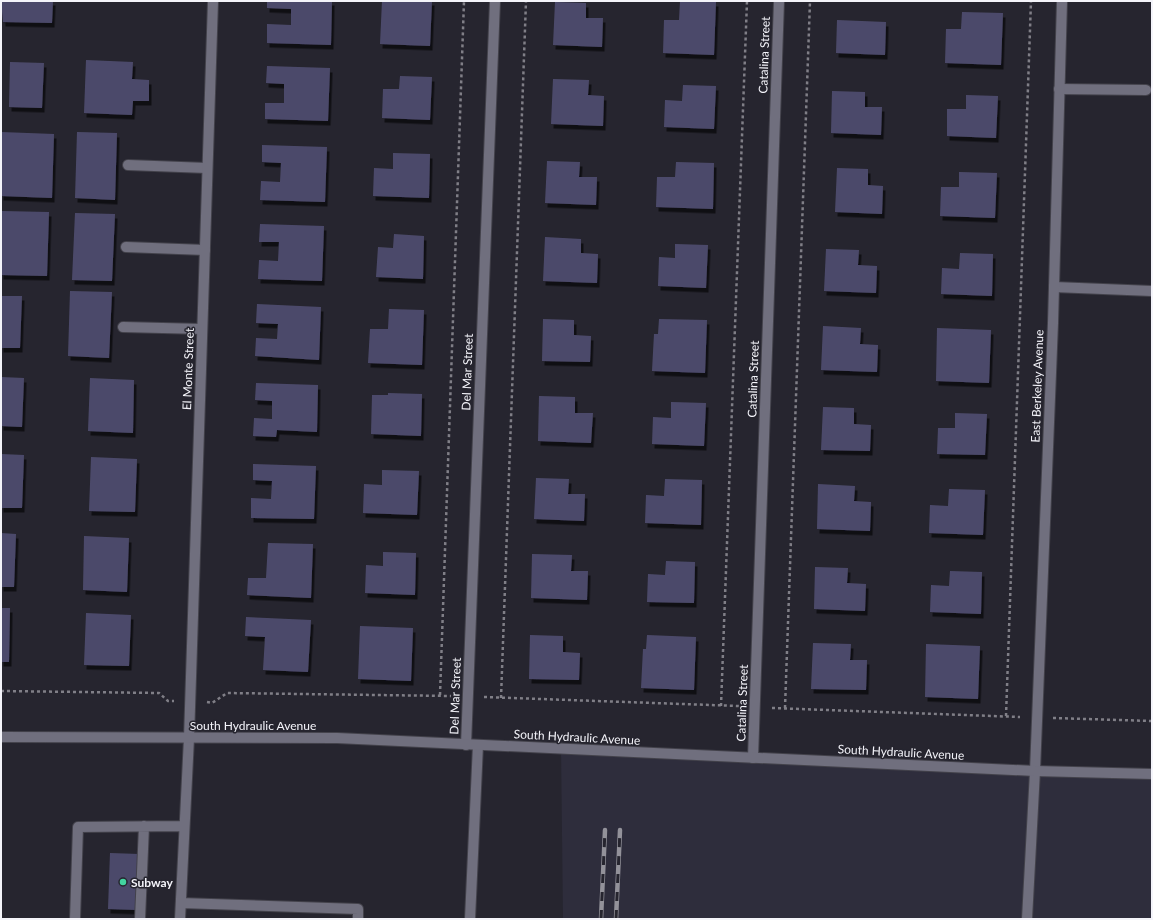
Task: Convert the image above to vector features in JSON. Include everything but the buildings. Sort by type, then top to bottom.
[{"type":"street","name":"El Monte Street","points":[[180,919],[189,738],[213,1]]},
{"type":"street","name":"Del Mar Street","points":[[466,744],[495,1]]},
{"type":"street","name":"Catalina Street","points":[[753,758],[779,1]]},
{"type":"street","name":"East Berkeley Avenue","points":[[1027,919],[1035,771],[1054,287],[1062,1]]},
{"type":"street","points":[[1059,89],[1146,90]]},
{"type":"street","points":[[128,165],[207,168]]},
{"type":"street","points":[[126,248],[205,250]]},
{"type":"street","points":[[1054,287],[1152,291]]},
{"type":"street","points":[[123,327],[202,329]]},
{"type":"street","name":"South Hydraulic Avenue","points":[[1,737],[336,738],[1035,771],[1152,774]]},
{"type":"street","points":[[470,919],[478,745]]},
{"type":"street","points":[[140,919],[144,826]]},
{"type":"street","points":[[75,919],[78,827],[184,826]]},
{"type":"street","points":[[181,903],[358,909],[358,919]]},
{"type":"path","points":[[440,695],[464,1]]},
{"type":"path","points":[[500,698],[526,1]]},
{"type":"path","points":[[722,706],[747,1]]},
{"type":"path","points":[[785,708],[810,1]]},
{"type":"path","points":[[1006,716],[1031,1]]},
{"type":"path","points":[[1,691],[159,693],[168,701],[212,703],[227,693],[440,695],[1152,722]]},
{"type":"shaded area","points":[[561,749],[1152,770],[1152,919],[563,919]]},
{"type":"railway","points":[[601,919],[605,830]]},
{"type":"railway","points":[[616,919],[620,830]]},
{"type":"place","name":"Subway","points":[[123,882]]}]
